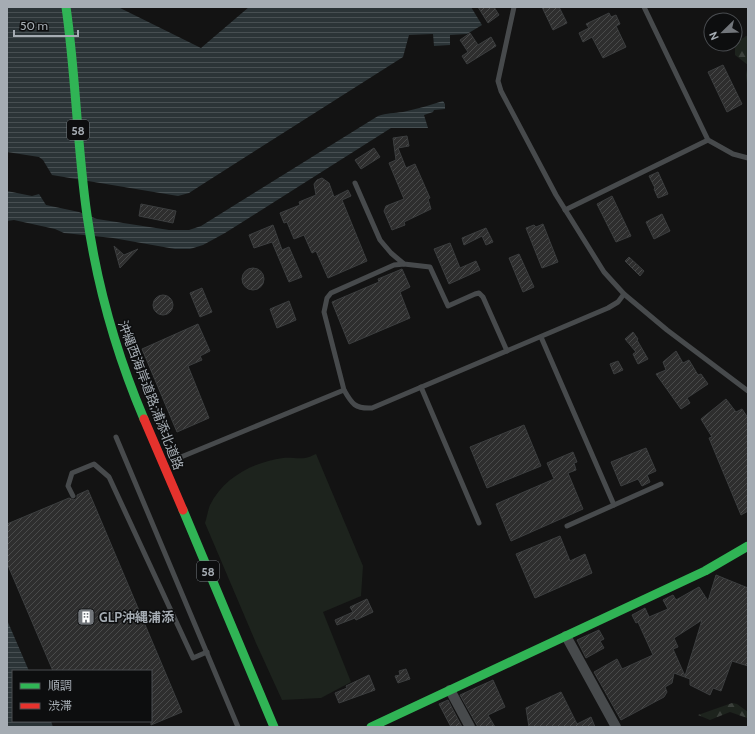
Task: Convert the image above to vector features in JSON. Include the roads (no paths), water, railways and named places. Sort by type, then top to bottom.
[{"type":"main road","name":"沖縄西海岸道路;浦添北道路","points":[[66,7],[81,170],[93,253],[100,289],[111,329],[123,366],[142,414],[274,727]]},
{"type":"main road","points":[[371,727],[705,571],[748,546]]},
{"type":"street","points":[[566,636],[616,727]]},
{"type":"street","points":[[450,690],[470,727]]},
{"type":"lane","points":[[514,7],[498,81],[509,105],[565,210],[604,272],[624,294],[667,330],[748,391]]},
{"type":"lane","points":[[644,7],[708,140],[733,154],[748,158]]},
{"type":"lane","points":[[565,210],[708,140]]},
{"type":"lane","points":[[355,183],[380,240],[391,253],[404,264]]},
{"type":"lane","points":[[507,351],[483,297],[479,293],[475,294],[448,306],[430,267],[404,264],[394,265],[331,293],[327,298],[324,312],[344,390],[352,402],[361,409],[372,408],[507,351],[541,336],[608,308],[618,302],[624,294]]},
{"type":"lane","points":[[541,336],[614,505]]},
{"type":"lane","points":[[421,387],[479,523]]},
{"type":"lane","points":[[181,457],[344,390]]},
{"type":"lane","points":[[116,436],[238,727]]},
{"type":"lane","points":[[73,496],[68,486],[72,473],[94,464],[109,477],[193,658],[207,652]]},
{"type":"lane","points":[[567,526],[661,484]]},
{"type":"place","name":"GLP沖縄浦添","points":[[86,617]]}]
